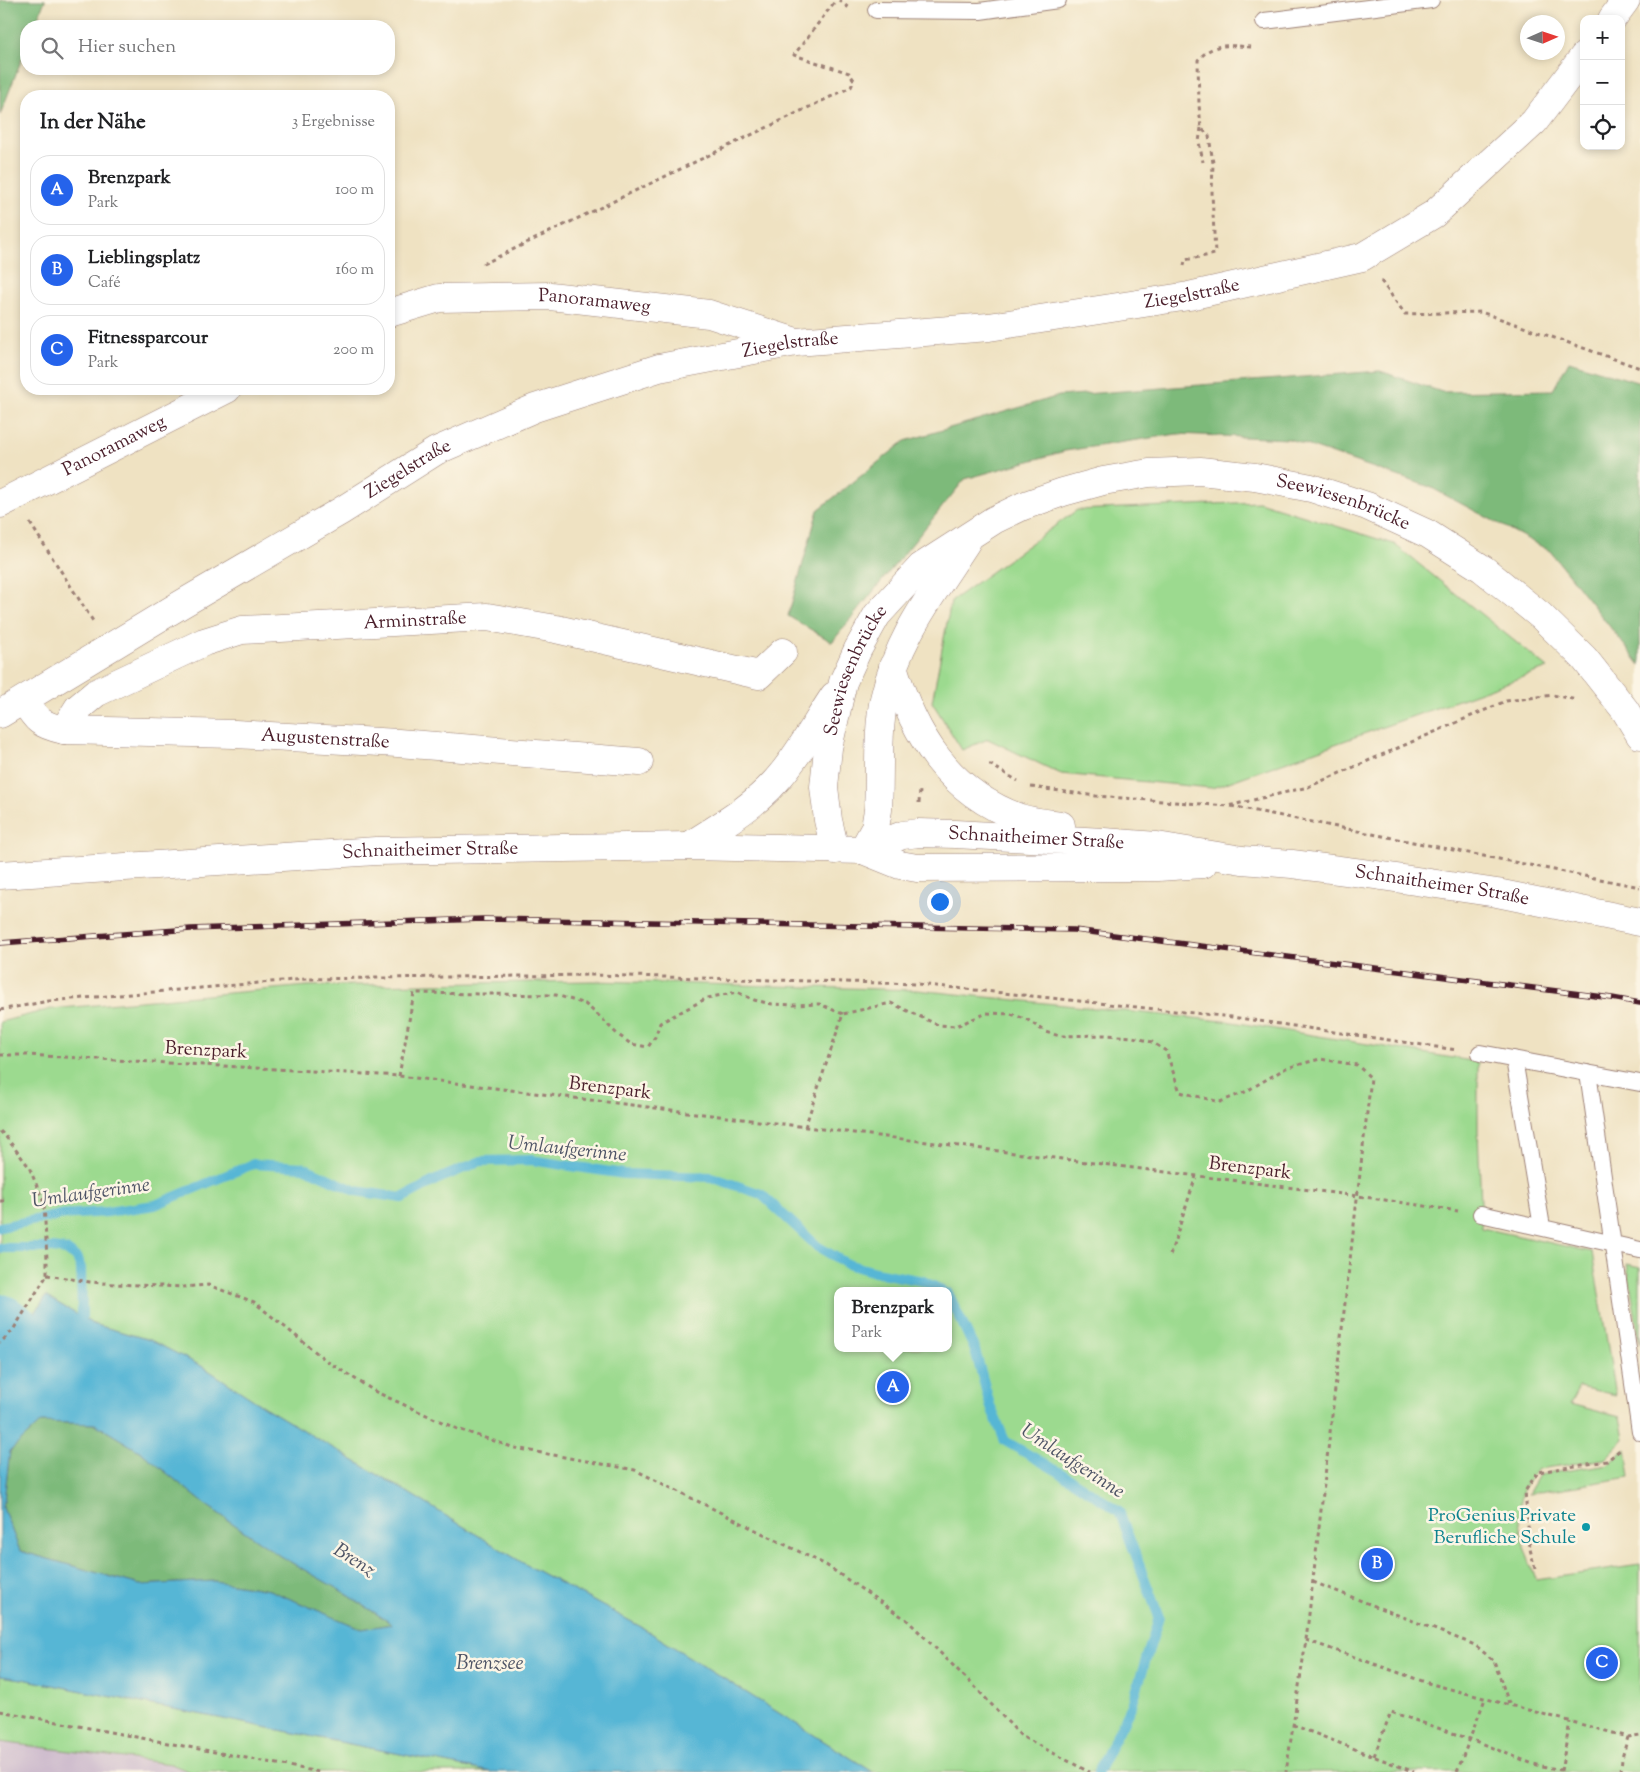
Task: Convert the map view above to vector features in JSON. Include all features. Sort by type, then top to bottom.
[{"type":"street","points":[[1615,15],[1626,0]]},
{"type":"street","name":"Ziegelstraße","points":[[0,714],[436,451],[535,408],[659,368],[796,342],[990,328],[1189,296],[1362,257],[1434,214],[1534,122],[1581,60]]},
{"type":"street","name":"Panoramaweg","points":[[395,311],[439,298],[550,296],[709,314],[796,342]]},
{"type":"street","name":"Panoramaweg","points":[[0,504],[215,395]]},
{"type":"street","name":"Seewiesenbrücke","points":[[835,850],[828,820],[824,788],[828,748],[843,682],[877,616],[921,567],[994,520],[1063,492],[1103,481],[1149,473],[1200,471],[1255,477],[1310,488],[1367,506],[1428,534],[1483,569],[1541,616],[1584,658],[1625,710],[1640,735]]},
{"type":"street","name":"Seewiesenbrücke","points":[[862,850],[875,828],[878,810],[884,702],[893,666],[920,610],[972,534]]},
{"type":"street","name":"Arminstraße","points":[[64,730],[78,708],[96,693],[204,642],[242,630],[487,617],[556,629],[759,675],[783,652]]},
{"type":"street","points":[[893,666],[901,695],[918,730],[939,762],[956,781],[982,799],[1020,818],[1062,825],[1104,842]]},
{"type":"street","points":[[689,846],[752,804],[775,782],[843,682]]},
{"type":"street","name":"Augustenstraße","points":[[24,700],[33,716],[48,726],[64,730],[235,734],[369,741],[639,762]]},
{"type":"street","name":"Schnaitheimer Straße","points":[[0,876],[376,851],[689,846],[862,850],[903,835],[918,834],[1157,846],[1242,860],[1292,864],[1497,893],[1640,922]]},
{"type":"street","name":"Schnaitheimer Straße","points":[[862,850],[900,865],[917,868],[1158,867],[1242,860]]},
{"type":"lane","points":[[876,10],[980,12],[1058,0]]},
{"type":"lane","points":[[1264,21],[1431,0]]},
{"type":"lane","points":[[1480,1053],[1640,1083]]},
{"type":"lane","points":[[1514,1059],[1542,1227]]},
{"type":"lane","points":[[1588,1074],[1640,1432]]},
{"type":"lane","points":[[1481,1214],[1640,1250]]},
{"type":"path","points":[[482,265],[851,88],[854,80],[849,73],[794,55],[836,0]]},
{"type":"path","points":[[1200,160],[1199,142],[1201,128],[1198,60],[1206,51],[1219,46],[1253,47]]},
{"type":"path","points":[[1185,260],[1215,254],[1212,193],[1213,163],[1209,136],[1201,128]]},
{"type":"path","points":[[1362,257],[1406,314],[1481,312],[1640,368]]},
{"type":"path","points":[[26,517],[68,585],[110,647]]},
{"type":"path","points":[[1228,806],[1308,787],[1506,701],[1553,695],[1580,700]]},
{"type":"path","points":[[918,834],[920,790],[944,791],[979,766],[991,765],[1020,782]]},
{"type":"path","points":[[1027,786],[1096,796],[1228,806],[1640,887]]},
{"type":"path","points":[[0,1010],[49,1001],[306,979],[593,975],[917,984],[1232,1017],[1480,1053]]},
{"type":"path","points":[[399,1076],[414,993],[556,995],[584,1004],[631,1044],[648,1047],[655,1037],[660,1023],[707,998],[737,992],[754,1000],[772,1004],[819,1004],[843,1014],[891,1003],[938,1025],[956,1026],[987,1013],[1010,1014],[1028,1020],[1045,1032],[1060,1036],[1105,1035],[1134,1037],[1152,1042],[1166,1051],[1180,1092],[1220,1102],[1245,1092],[1286,1068],[1320,1059],[1357,1066],[1371,1078],[1306,1640],[1286,1772]]},
{"type":"path","points":[[805,1127],[843,1014]]},
{"type":"path","name":"Brenzpark","points":[[0,1055],[399,1076],[1358,1196],[1481,1214]]},
{"type":"path","points":[[0,1131],[29,1167],[44,1203],[47,1259],[46,1275],[39,1288],[14,1330],[0,1343]]},
{"type":"path","points":[[1170,1255],[1196,1176]]},
{"type":"path","points":[[0,1201],[7,1201]]},
{"type":"path","points":[[46,1275],[90,1282],[183,1287],[208,1285],[254,1302],[328,1362],[376,1392],[455,1428],[515,1448],[635,1470],[826,1566],[907,1620],[976,1688],[1021,1736],[1088,1772]]},
{"type":"path","points":[[1535,1569],[1530,1550],[1525,1491],[1538,1472],[1607,1461],[1640,1432]]},
{"type":"path","points":[[1312,1582],[1475,1645],[1494,1660],[1510,1706]]},
{"type":"path","points":[[1306,1640],[1428,1683],[1628,1737],[1640,1735]]},
{"type":"path","points":[[1457,1772],[1485,1699]]},
{"type":"path","points":[[0,1711],[319,1772]]},
{"type":"path","points":[[1374,1756],[1391,1712],[1470,1739],[1534,1764],[1561,1771],[1570,1722]]},
{"type":"path","points":[[1293,1725],[1414,1772]]},
{"type":"path","points":[[1621,1772],[1622,1758],[1628,1737]]},
{"type":"shaded area","points":[[0,1742],[171,1764],[190,1772],[0,1772]]},
{"type":"green space","points":[[0,0],[45,0],[37,20],[20,20],[20,63],[0,115]]},
{"type":"green space","points":[[1569,361],[1640,383],[1640,665],[1550,551],[1430,487],[1289,439],[1177,434],[1065,451],[965,479],[832,642],[788,616],[818,510],[905,441],[1059,396],[1380,371],[1442,392],[1553,390]]},
{"type":"green space","points":[[1259,502],[1394,544],[1548,668],[1212,788],[1061,774],[988,739],[962,750],[932,702],[951,601],[1077,510]]},
{"type":"green space","points":[[593,981],[917,990],[1232,1022],[1478,1062],[1478,1133],[1482,1228],[1592,1252],[1616,1395],[1579,1387],[1570,1404],[1620,1417],[1624,1439],[1605,1459],[1538,1469],[1523,1488],[1519,1515],[1524,1547],[1536,1580],[1640,1565],[1640,1772],[873,1772],[643,1628],[523,1563],[264,1407],[205,1368],[150,1340],[93,1324],[46,1296],[19,1338],[0,1356],[0,1022],[51,1009],[307,986]]},
{"type":"green space","points":[[1627,1264],[1640,1267],[1640,1344]]},
{"type":"green space","points":[[41,1422],[95,1424],[141,1452],[205,1504],[280,1556],[345,1593],[392,1624],[362,1629],[269,1590],[214,1581],[140,1585],[20,1551],[3,1508],[10,1451]]},
{"type":"green space","points":[[1626,1449],[1630,1477],[1528,1494],[1539,1475],[1608,1464]]},
{"type":"green space","points":[[0,1676],[491,1772],[190,1772],[171,1764],[0,1742]]},
{"type":"water","name":"Brenzsee","points":[[46,1296],[93,1324],[150,1340],[205,1368],[264,1407],[523,1563],[643,1628],[873,1772],[491,1772],[0,1676],[0,1356],[19,1338]],"holes":[[[41,1422],[95,1424],[141,1452],[205,1504],[280,1556],[345,1593],[392,1624],[362,1629],[269,1590],[214,1581],[140,1585],[20,1551],[3,1508],[10,1451]]]},
{"type":"waterway","name":"Umlaufgerinne","points":[[0,1227],[61,1215],[107,1212],[155,1205],[253,1164],[303,1167],[356,1191],[402,1198],[436,1180],[481,1161],[531,1160],[624,1174],[711,1177],[761,1194],[817,1246],[847,1264],[875,1272],[923,1281],[935,1287]]},
{"type":"waterway","points":[[0,1248],[52,1248],[66,1250],[77,1258],[81,1268],[82,1317],[72,1325]]},
{"type":"waterway","name":"Umlaufgerinne","points":[[952,1301],[975,1350],[990,1405],[1005,1441],[1059,1472],[1119,1511],[1159,1617],[1132,1705],[1098,1772]]},
{"type":"waterway","name":"Brenz","points":[[0,1324],[19,1338],[42,1349],[89,1382]]},
{"type":"railway","points":[[0,943],[191,929],[483,919],[1074,930],[1640,1003]]},
{"type":"place","name":"Brenzpark","points":[[893,1387]]},
{"type":"place","name":"ProGenius Private Berufliche Schule","points":[[1586,1527]]},
{"type":"place","name":"Lieblingsplatz","points":[[1377,1564]]},
{"type":"place","name":"Fitnessparcour","points":[[1602,1663]]}]
